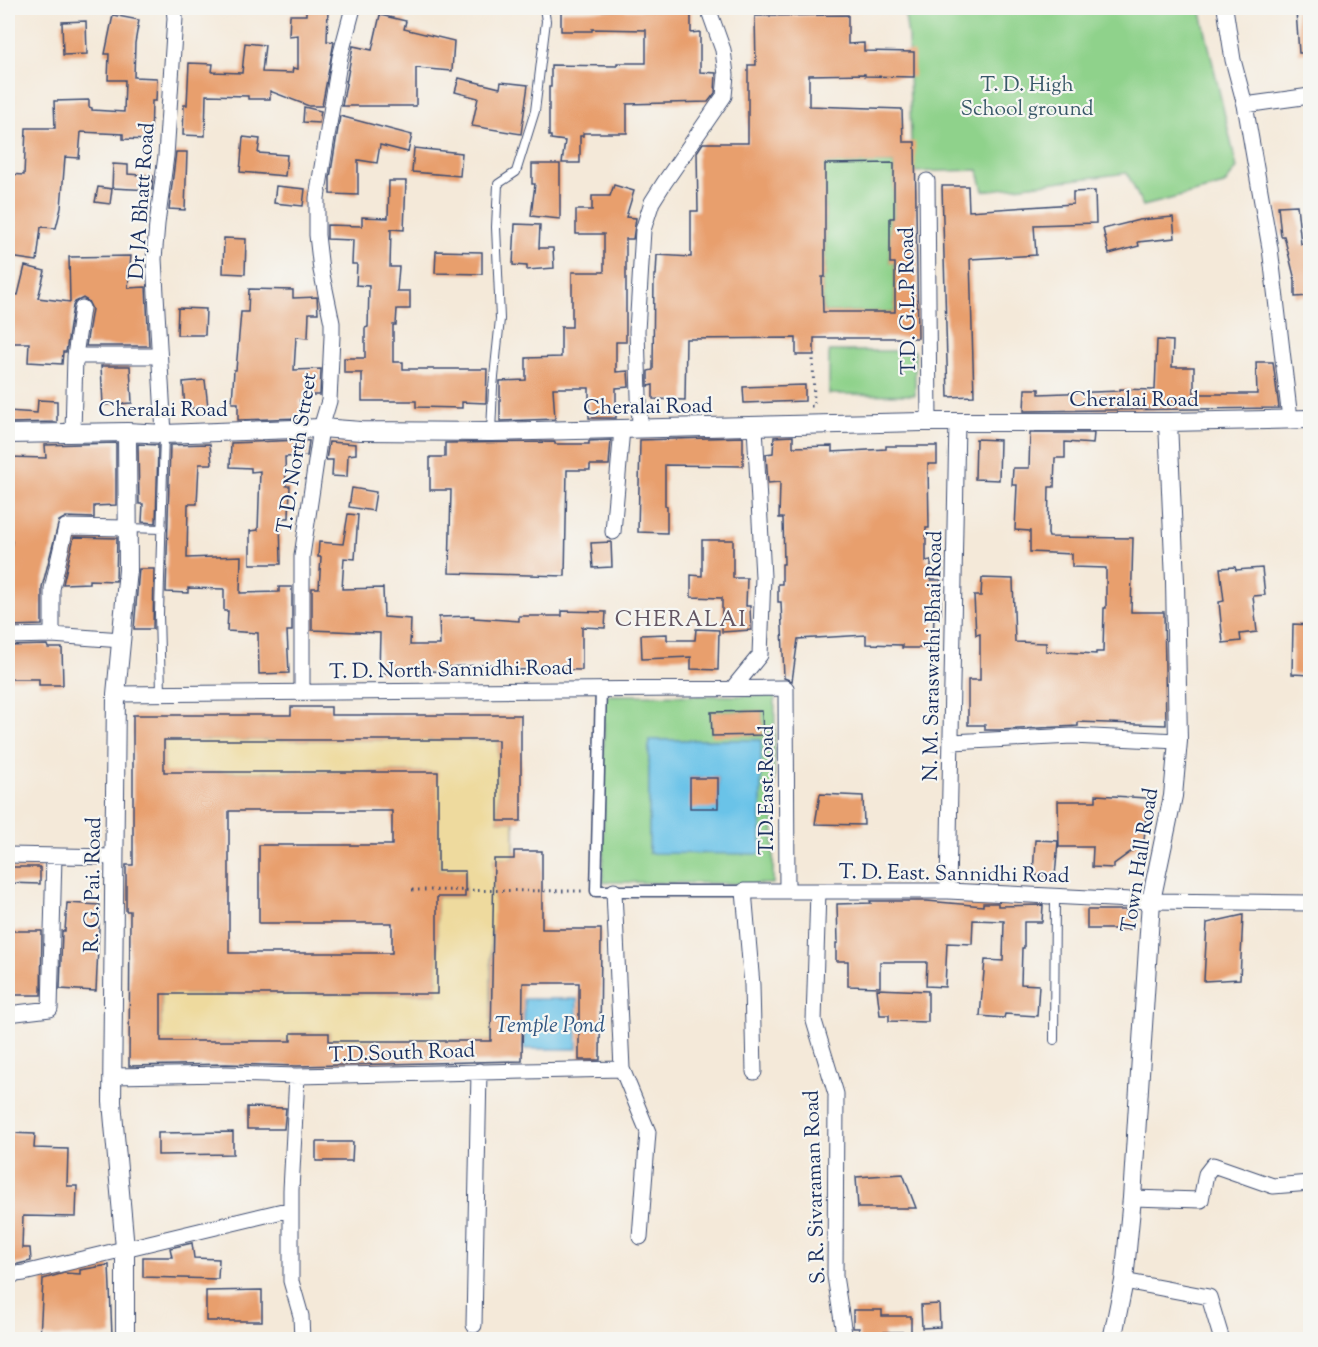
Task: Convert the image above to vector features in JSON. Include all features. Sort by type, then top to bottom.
[{"type":"street","name":"Dr JA Bhatt Road","points":[[164,434],[154,259],[166,156],[174,8]]},
{"type":"street","name":"T. D. North Street","points":[[302,692],[302,556],[321,428],[329,401],[332,323],[321,270],[317,235],[317,198],[340,57],[353,8]]},
{"type":"street","points":[[614,532],[631,429],[643,230],[652,202],[724,96],[726,75],[723,50],[708,8]]},
{"type":"street","points":[[1226,8],[1233,60],[1245,105],[1270,248],[1290,419]]},
{"type":"street","points":[[1245,105],[1311,96]]},
{"type":"street","name":"T.D. G.L.P Road","points":[[927,181],[929,422]]},
{"type":"street","points":[[73,432],[75,356],[82,308]]},
{"type":"street","points":[[75,356],[158,356]]},
{"type":"street","name":"Cheralai Road","points":[[8,434],[127,432],[164,434],[321,428],[361,431],[491,432],[929,422],[1168,422],[1311,418]]},
{"type":"street","name":"N. M. Saraswathi Bhai Road","points":[[948,891],[957,422]]},
{"type":"street","name":"Town Hall Road","points":[[1112,1340],[1124,1281],[1132,1198],[1151,901],[1173,796],[1178,741],[1175,581],[1168,422]]},
{"type":"street","points":[[733,688],[760,655],[763,577],[755,427]]},
{"type":"street","name":"R. G. Pai. Road","points":[[125,1340],[125,1248],[112,1102],[112,1076],[116,694],[128,570],[127,432]]},
{"type":"street","points":[[52,635],[52,589],[66,527],[127,528]]},
{"type":"street","points":[[8,636],[52,635],[122,640]]},
{"type":"street","points":[[596,891],[601,688]]},
{"type":"street","name":"T. D. North Sannidhi.Road","points":[[116,694],[786,688]]},
{"type":"street","name":"T.D.East.Road","points":[[786,688],[787,891]]},
{"type":"street","points":[[952,742],[1072,736],[1178,741]]},
{"type":"street","points":[[8,855],[115,857]]},
{"type":"street","points":[[8,1014],[50,1009],[54,856]]},
{"type":"street","name":"T. D. East. Sannidhi Road","points":[[596,891],[948,891],[1151,901],[1311,903]]},
{"type":"street","points":[[614,891],[622,1069],[648,1132],[640,1237]]},
{"type":"street","points":[[744,891],[752,985],[754,1072]]},
{"type":"street","name":"S. R. Sivaraman Road","points":[[818,891],[814,1021],[836,1094],[835,1276],[845,1340]]},
{"type":"street","name":"T.D.South Road","points":[[112,1076],[226,1074],[297,1076],[622,1069]]},
{"type":"street","points":[[474,1325],[478,1071]]},
{"type":"street","points":[[297,1076],[291,1190],[291,1281],[301,1316],[302,1340]]},
{"type":"street","points":[[1132,1198],[1201,1200],[1206,1174],[1214,1165],[1273,1186],[1311,1183]]},
{"type":"street","points":[[8,1275],[291,1209]]},
{"type":"street","points":[[1124,1281],[1209,1297],[1222,1340]]},
{"type":"lane","points":[[491,432],[500,319],[496,227],[498,184],[516,172],[535,111],[546,21],[544,8]]},
{"type":"lane","points":[[161,693],[159,614],[164,434]]},
{"type":"lane","points":[[127,528],[162,529]]},
{"type":"lane","points":[[1054,896],[1054,1040]]},
{"type":"path","points":[[813,356],[814,406]]},
{"type":"path","points":[[412,890],[596,891]]},
{"type":"green space","name":"T. D. High School ground","points":[[904,8],[1200,8],[1237,168],[1224,185],[1143,206],[1127,173],[983,191],[978,170],[912,172],[908,37]]},
{"type":"green space","points":[[894,163],[894,218],[890,218],[890,262],[895,263],[895,312],[823,312],[825,185],[821,164]]},
{"type":"green space","points":[[829,351],[915,351],[915,395],[829,394]]},
{"type":"green space","points":[[604,695],[775,696],[773,884],[603,882]],"holes":[[[762,711],[762,735],[712,735],[712,712]],[[649,740],[761,740],[649,853]]]},
{"type":"sand","points":[[164,740],[498,740],[498,821],[514,821],[514,859],[494,859],[494,919],[516,931],[491,932],[491,1041],[329,1041],[329,1033],[292,1033],[291,1041],[161,1041]],"holes":[[[184,772],[437,772],[438,871],[465,871],[465,897],[437,897],[437,994],[184,994]]]},
{"type":"water","points":[[649,740],[761,740],[761,854],[649,853]],"holes":[[[690,778],[718,778],[718,808]]]},
{"type":"water","name":"Temple Pond","points":[[524,999],[577,999],[577,1049],[524,1049]]},
{"type":"building","points":[[306,8],[328,9],[327,41],[334,42],[322,106],[309,106],[270,91],[270,99],[206,95],[205,136],[183,135],[189,63],[213,64],[212,72],[242,73],[245,43],[265,45],[262,72],[292,73],[293,68],[298,69],[298,35],[289,36],[290,15],[306,15]]},
{"type":"building","points":[[641,8],[691,9],[691,33],[700,32],[700,72],[716,73],[715,93],[708,102],[627,104],[627,133],[583,133],[583,136],[580,136],[580,163],[562,163],[565,141],[551,139],[549,136],[551,65],[617,66],[617,63],[646,63],[646,30],[561,31],[561,11],[641,10]]},
{"type":"building","points":[[1311,10],[1311,53],[1299,53],[1296,11]]},
{"type":"building","points":[[113,15],[139,20],[135,43],[134,77],[157,78],[156,101],[152,101],[151,140],[123,139],[123,134],[81,132],[79,158],[65,157],[61,208],[56,228],[41,227],[37,261],[10,257],[15,221],[8,221],[8,174],[24,175],[26,128],[55,128],[54,101],[89,100],[89,107],[92,110],[124,112],[125,80],[108,80],[109,54],[105,54]]},
{"type":"building","points":[[380,15],[406,21],[404,29],[454,41],[452,71],[416,68],[416,106],[342,106],[353,46],[372,50]]},
{"type":"building","points":[[848,15],[848,44],[864,43],[864,51],[914,52],[914,77],[865,76],[865,74],[809,75],[809,106],[902,109],[903,142],[915,142],[918,338],[814,338],[814,355],[796,355],[796,338],[686,339],[685,400],[653,399],[653,385],[648,386],[648,371],[653,370],[654,275],[656,275],[657,255],[691,257],[691,211],[698,211],[697,152],[703,143],[748,143],[748,65],[756,65],[755,16]],"holes":[[[894,163],[894,218],[890,218],[890,263],[895,263],[895,312],[823,312],[825,164]]]},
{"type":"building","points":[[86,21],[87,54],[63,55],[62,22]]},
{"type":"building","points":[[459,78],[500,88],[501,82],[528,85],[521,134],[472,126],[478,98],[455,92]]},
{"type":"building","points":[[304,107],[321,111],[319,123],[303,122]]},
{"type":"building","points":[[340,116],[412,135],[408,152],[380,145],[377,163],[358,160],[358,195],[330,194],[330,178]]},
{"type":"building","points":[[243,137],[260,139],[258,153],[287,155],[285,176],[240,172]]},
{"type":"building","points":[[414,148],[462,153],[460,176],[412,172]]},
{"type":"building","points":[[176,152],[187,152],[185,210],[169,209]]},
{"type":"building","points":[[113,164],[128,165],[128,174],[153,176],[152,190],[112,188]]},
{"type":"building","points":[[532,164],[560,164],[560,219],[531,216],[535,184],[532,184]]},
{"type":"building","points":[[389,181],[406,181],[404,230],[391,229],[390,267],[399,267],[397,291],[410,291],[410,309],[397,309],[396,325],[393,325],[393,362],[403,362],[403,369],[487,369],[486,403],[462,402],[462,408],[416,407],[416,401],[362,401],[362,373],[344,373],[344,358],[365,358],[369,286],[356,285],[357,264],[352,264],[353,240],[327,239],[327,225],[362,226],[362,217],[388,218]]},
{"type":"building","points":[[614,185],[634,191],[626,217],[636,218],[633,239],[626,239],[626,342],[616,342],[616,372],[628,371],[629,387],[616,388],[616,418],[589,418],[589,388],[553,388],[555,419],[500,421],[500,381],[526,380],[526,358],[561,357],[561,327],[572,327],[572,272],[604,272],[604,234],[576,234],[576,210],[592,210],[592,196],[610,196]]},
{"type":"building","points":[[276,186],[305,189],[303,206],[274,203]]},
{"type":"building","points":[[942,186],[968,186],[969,211],[1073,204],[1073,192],[1095,191],[1096,223],[1034,225],[1036,255],[970,259],[974,396],[948,397]]},
{"type":"building","points":[[98,187],[112,189],[110,204],[95,202]]},
{"type":"building","points":[[1297,205],[1301,244],[1311,243],[1311,296],[1295,297],[1295,280],[1284,236],[1281,236],[1278,206]]},
{"type":"building","points":[[1173,217],[1175,238],[1138,242],[1139,246],[1109,254],[1103,229],[1139,220]]},
{"type":"building","points":[[515,224],[540,225],[539,248],[553,248],[554,268],[527,270],[527,266],[513,265]]},
{"type":"building","points":[[224,238],[246,239],[245,274],[223,273]]},
{"type":"building","points":[[436,251],[482,252],[482,274],[435,273]]},
{"type":"building","points":[[131,256],[128,288],[146,287],[149,346],[86,346],[92,309],[88,301],[83,298],[75,302],[73,306],[62,364],[28,362],[29,343],[8,343],[10,294],[18,295],[25,266],[45,271],[38,298],[70,302],[69,257]]},
{"type":"building","points":[[249,289],[293,290],[293,298],[317,297],[318,313],[309,313],[308,338],[296,337],[294,370],[321,369],[320,395],[305,395],[305,400],[300,400],[300,418],[238,420],[238,403],[232,403],[234,370],[236,370],[241,312],[248,312]]},
{"type":"building","points":[[178,308],[206,309],[205,335],[177,335]]},
{"type":"building","points":[[1157,340],[1173,341],[1172,367],[1194,367],[1194,394],[1257,394],[1256,362],[1273,362],[1279,408],[1024,411],[1025,389],[1039,389],[1039,394],[1120,391],[1120,389],[1155,390]]},
{"type":"building","points":[[101,366],[130,366],[132,403],[103,405]]},
{"type":"building","points":[[205,380],[208,407],[185,409],[183,382]]},
{"type":"building","points":[[805,385],[805,401],[744,403],[743,387]]},
{"type":"building","points":[[38,400],[57,401],[57,422],[8,423],[8,411],[37,413]]},
{"type":"building","points":[[1030,433],[1094,433],[1093,444],[1065,442],[1065,458],[1055,458],[1054,487],[1049,487],[1048,534],[1049,537],[1133,538],[1131,612],[1164,612],[1166,725],[1078,722],[1078,726],[985,730],[985,725],[968,725],[968,680],[980,680],[980,634],[976,635],[974,596],[981,596],[982,578],[1013,579],[1015,642],[1046,643],[1046,651],[1096,654],[1096,652],[1103,652],[1106,568],[1072,567],[1072,554],[1030,552],[1030,531],[1015,530],[1017,485],[1012,485],[1013,468],[1029,468]]},
{"type":"building","points":[[793,436],[793,447],[832,446],[832,452],[886,449],[886,446],[937,446],[937,464],[928,464],[929,528],[926,528],[926,561],[931,560],[931,580],[941,580],[941,614],[934,614],[933,648],[902,648],[902,645],[866,644],[866,635],[798,639],[792,681],[784,678],[781,602],[778,602],[778,584],[782,584],[782,564],[784,564],[783,518],[779,518],[780,482],[768,483],[766,454],[773,453],[774,437]]},
{"type":"building","points":[[743,437],[743,466],[665,465],[667,533],[638,532],[640,440]]},
{"type":"building","points":[[976,439],[1000,440],[999,480],[975,479]]},
{"type":"building","points":[[611,440],[609,465],[590,465],[590,470],[567,470],[565,576],[449,573],[451,490],[430,490],[430,457],[445,457],[445,443],[589,444],[589,441]]},
{"type":"building","points":[[309,441],[307,456],[285,457],[286,486],[290,486],[289,518],[280,518],[281,564],[250,564],[250,531],[258,530],[260,471],[251,472],[251,468],[230,467],[231,443]]},
{"type":"building","points":[[329,442],[356,444],[356,454],[348,455],[347,477],[332,476],[333,460],[326,460]]},
{"type":"building","points":[[116,443],[116,505],[94,506],[94,518],[66,517],[59,521],[42,587],[42,625],[9,626],[8,572],[12,541],[8,541],[8,457],[46,458],[45,445]]},
{"type":"building","points":[[138,444],[158,445],[156,523],[142,522],[143,504],[139,504]]},
{"type":"building","points":[[210,444],[212,464],[199,464],[197,504],[188,504],[187,558],[241,556],[240,593],[279,592],[279,587],[292,587],[292,631],[287,631],[289,673],[259,674],[258,633],[227,631],[228,611],[224,611],[224,589],[188,588],[188,593],[166,592],[170,445]]},
{"type":"building","points":[[352,488],[376,492],[373,511],[349,507]]},
{"type":"building","points":[[348,514],[358,515],[355,559],[344,558],[342,589],[383,588],[384,617],[411,619],[410,645],[440,645],[439,617],[474,616],[474,618],[519,621],[519,616],[562,616],[562,611],[606,612],[605,628],[582,627],[582,670],[497,671],[497,664],[448,667],[448,672],[395,669],[395,673],[379,673],[380,633],[312,630],[312,588],[319,588],[321,557],[318,557],[319,542],[343,544]]},
{"type":"building","points":[[74,537],[117,538],[116,581],[89,580],[89,583],[63,584]]},
{"type":"building","points":[[702,540],[733,540],[733,578],[747,578],[746,606],[750,606],[751,630],[722,632],[722,598],[691,597],[691,575],[702,576]]},
{"type":"building","points":[[611,542],[612,567],[593,568],[591,543]]},
{"type":"building","points":[[1235,567],[1236,570],[1262,568],[1265,595],[1253,596],[1257,632],[1240,634],[1241,641],[1223,643],[1219,602],[1224,601],[1220,568]]},
{"type":"building","points":[[139,569],[154,569],[153,629],[134,629]]},
{"type":"building","points":[[1293,624],[1311,625],[1311,675],[1292,674]]},
{"type":"building","points":[[696,629],[719,630],[718,670],[691,669],[691,657],[642,659],[641,635],[667,634],[667,640],[695,640]]},
{"type":"building","points":[[47,645],[48,648],[62,648],[63,685],[39,685],[39,679],[8,679],[8,646]]},
{"type":"building","points":[[291,707],[331,707],[331,715],[521,715],[521,821],[498,821],[498,740],[164,740],[164,772],[438,772],[438,871],[465,871],[465,897],[437,897],[437,994],[161,994],[161,1041],[291,1041],[291,1033],[329,1033],[329,1041],[491,1041],[494,859],[514,859],[514,851],[542,851],[542,929],[601,929],[600,1060],[579,1060],[579,983],[523,983],[522,1061],[297,1066],[226,1064],[129,1066],[130,911],[126,911],[126,865],[133,865],[133,715],[291,715]],"holes":[[[229,811],[392,811],[392,845],[259,845],[259,923],[392,923],[392,953],[229,953]]]},
{"type":"building","points":[[762,711],[763,735],[712,736],[711,712]]},
{"type":"building","points":[[690,778],[718,778],[718,808],[690,808]]},
{"type":"building","points":[[820,794],[863,796],[864,825],[815,824]]},
{"type":"building","points":[[1096,795],[1147,798],[1144,842],[1114,864],[1114,868],[1092,867],[1093,847],[1059,847],[1058,801],[1096,801]]},
{"type":"building","points":[[1035,840],[1058,841],[1055,876],[1033,875]]},
{"type":"building","points":[[8,867],[40,867],[40,884],[8,883]]},
{"type":"building","points":[[870,901],[927,901],[983,906],[983,903],[998,903],[998,906],[1043,905],[1042,922],[1024,922],[1024,948],[1022,948],[1021,984],[1039,985],[1037,1016],[1005,1014],[1004,1018],[980,1016],[985,960],[1003,961],[1004,921],[973,920],[972,944],[947,943],[945,987],[926,986],[927,962],[880,962],[880,987],[848,986],[848,961],[836,961],[837,904],[871,903]]},
{"type":"building","points":[[67,903],[100,905],[96,991],[60,989],[62,931],[65,931]]},
{"type":"building","points":[[1087,910],[1133,910],[1134,929],[1087,929]]},
{"type":"building","points":[[1243,915],[1240,979],[1204,981],[1207,923]]},
{"type":"building","points":[[8,931],[42,931],[41,995],[8,995]]},
{"type":"building","points":[[877,989],[928,991],[928,1022],[889,1021],[889,1015],[880,1015]]},
{"type":"building","points":[[247,1107],[286,1108],[284,1129],[247,1129]]},
{"type":"building","points":[[233,1132],[233,1154],[158,1155],[158,1133]]},
{"type":"building","points":[[9,1133],[35,1134],[34,1148],[68,1149],[67,1186],[77,1186],[76,1217],[23,1216],[22,1248],[30,1248],[31,1261],[18,1264],[8,1264]]},
{"type":"building","points":[[316,1142],[353,1142],[352,1161],[316,1161]]},
{"type":"building","points":[[903,1174],[916,1208],[858,1208],[856,1177]]},
{"type":"building","points":[[192,1243],[194,1258],[219,1259],[218,1279],[143,1277],[143,1257],[172,1257],[170,1248]]},
{"type":"building","points":[[109,1265],[112,1335],[40,1337],[43,1279],[64,1273],[80,1274],[80,1270]]},
{"type":"building","points":[[262,1290],[262,1321],[206,1321],[206,1291]]},
{"type":"building","points":[[939,1304],[940,1327],[922,1328],[921,1305]]},
{"type":"building","points":[[853,1310],[882,1310],[882,1316],[911,1316],[911,1332],[884,1332],[884,1340],[859,1340],[859,1328],[853,1328]]},
{"type":"district","name":"CHERALAI","points":[[681,618]]}]
